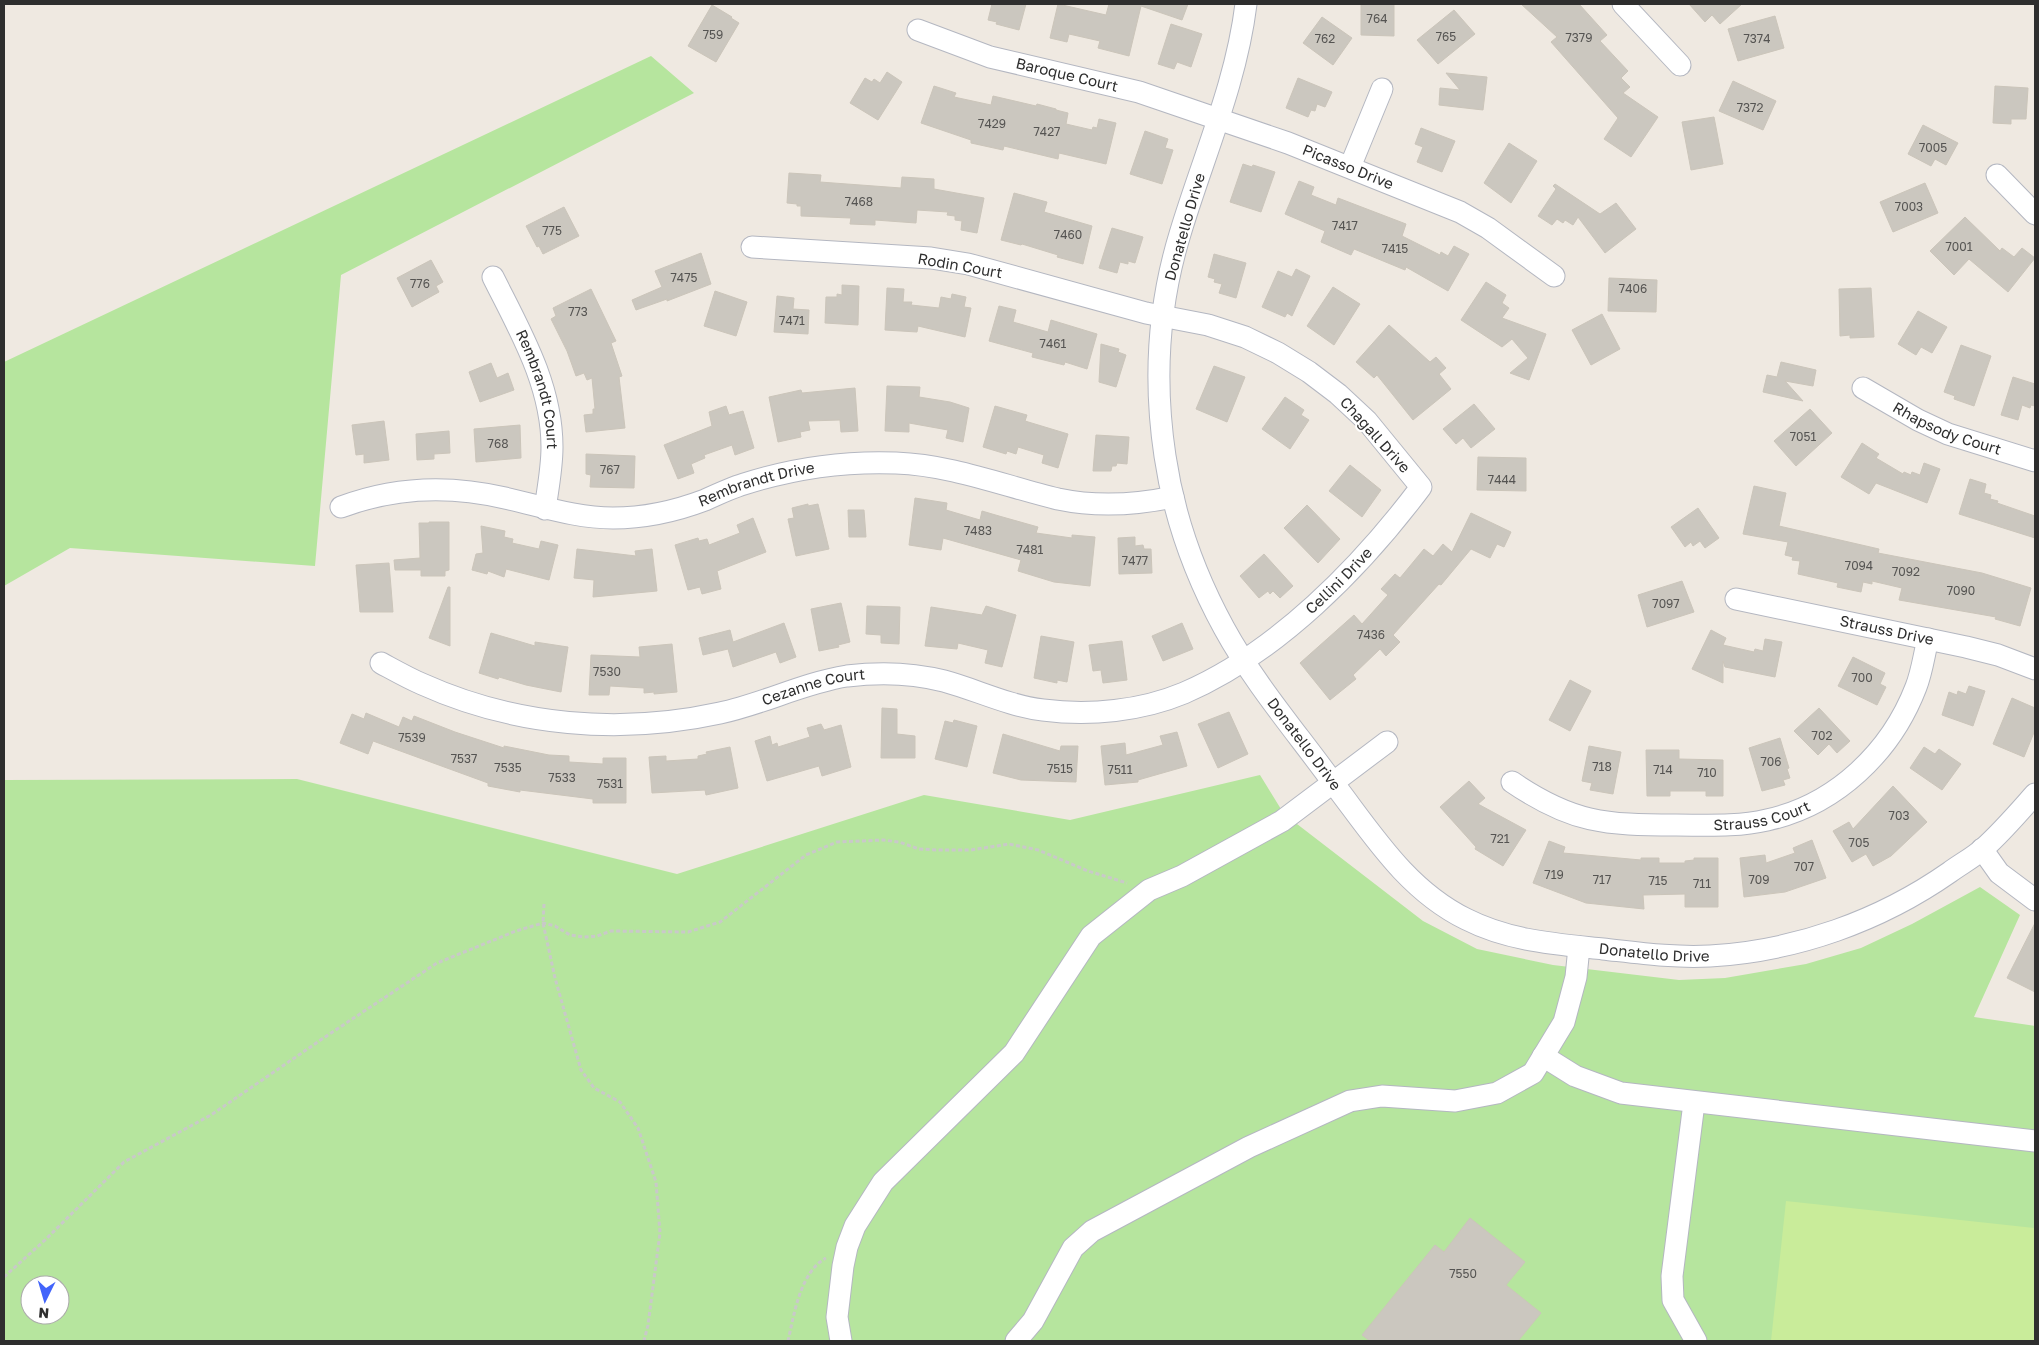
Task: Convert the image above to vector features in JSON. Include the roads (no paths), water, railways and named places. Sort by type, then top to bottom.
[{"type":"street","name":"Donatello Drive","points":[[1246,4],[1242,38],[1232,77],[1178,238],[1167,285],[1159,361],[1160,409],[1164,456],[1186,543],[1204,589],[1225,630],[1243,660],[1333,781],[1394,862],[1415,884],[1441,904],[1466,919],[1497,932],[1525,940],[1659,955],[1709,956],[1760,950],[1805,941],[1846,927],[1890,908],[1932,885],[1982,849],[2035,794]]},
{"type":"street","points":[[1623,4],[1680,65]]},
{"type":"street","name":"Baroque Court","points":[[918,30],[990,57],[1139,92],[1219,119]]},
{"type":"street","points":[[1350,167],[1382,89]]},
{"type":"street","name":"Picasso Drive","points":[[1219,119],[1288,143],[1460,212],[1476,221],[1554,276]]},
{"type":"street","points":[[1997,175],[2035,214]]},
{"type":"street","name":"Rodin Court","points":[[752,247],[931,258],[968,264],[1163,316]]},
{"type":"street","name":"Rembrandt Court","points":[[493,277],[532,357],[543,385],[552,445],[550,476],[544,509]]},
{"type":"street","name":"Chagall Drive","points":[[1163,316],[1208,325],[1245,337],[1278,353],[1309,372],[1338,394],[1367,421],[1421,487]]},
{"type":"street","name":"Rhapsody Court","points":[[1863,388],[1918,420],[1948,434],[2035,461]]},
{"type":"street","name":"Rembrandt Drive","points":[[341,507],[386,494],[417,489],[449,489],[505,498],[544,509],[581,516],[613,518],[641,516],[673,511],[742,484],[778,474],[816,466],[855,462],[898,463],[940,468],[1060,499],[1092,504],[1126,504],[1173,497]]},
{"type":"street","name":"Cellini Drive","points":[[1243,660],[1287,628],[1326,595],[1364,558],[1421,487]]},
{"type":"street","name":"Strauss Drive","points":[[1736,599],[1998,655],[2035,669]]},
{"type":"street","name":"Strauss Court","points":[[1512,782],[1538,800],[1566,813],[1596,821],[1620,824],[1736,825],[1767,820],[1795,811],[1819,800],[1843,785],[1868,764],[1887,741],[1903,716],[1916,686],[1928,639]]},
{"type":"street","name":"Cezanne Court","points":[[381,663],[422,684],[499,711],[554,721],[591,725],[637,725],[680,721],[722,713],[814,683],[847,676],[881,674],[911,675],[944,681],[1006,702],[1042,710],[1078,713],[1113,711],[1149,704],[1182,694],[1212,680],[1243,660]]},
{"type":"street","points":[[841,1341],[837,1317],[843,1266],[855,1226],[883,1182],[1014,1053],[1091,936],[1149,890],[1182,876],[1282,821],[1387,742]]},
{"type":"street","points":[[1982,849],[1999,873],[2035,900]]},
{"type":"street","points":[[1016,1341],[1033,1321],[1073,1248],[1092,1231],[1249,1147],[1350,1101],[1382,1096],[1454,1101],[1497,1093],[1533,1072],[1564,1022],[1576,977],[1578,946]]},
{"type":"street","points":[[1543,1056],[1575,1076],[1621,1093],[1719,1106],[2035,1141]]},
{"type":"street","points":[[1694,1103],[1672,1276],[1673,1300],[1696,1341]]}]
